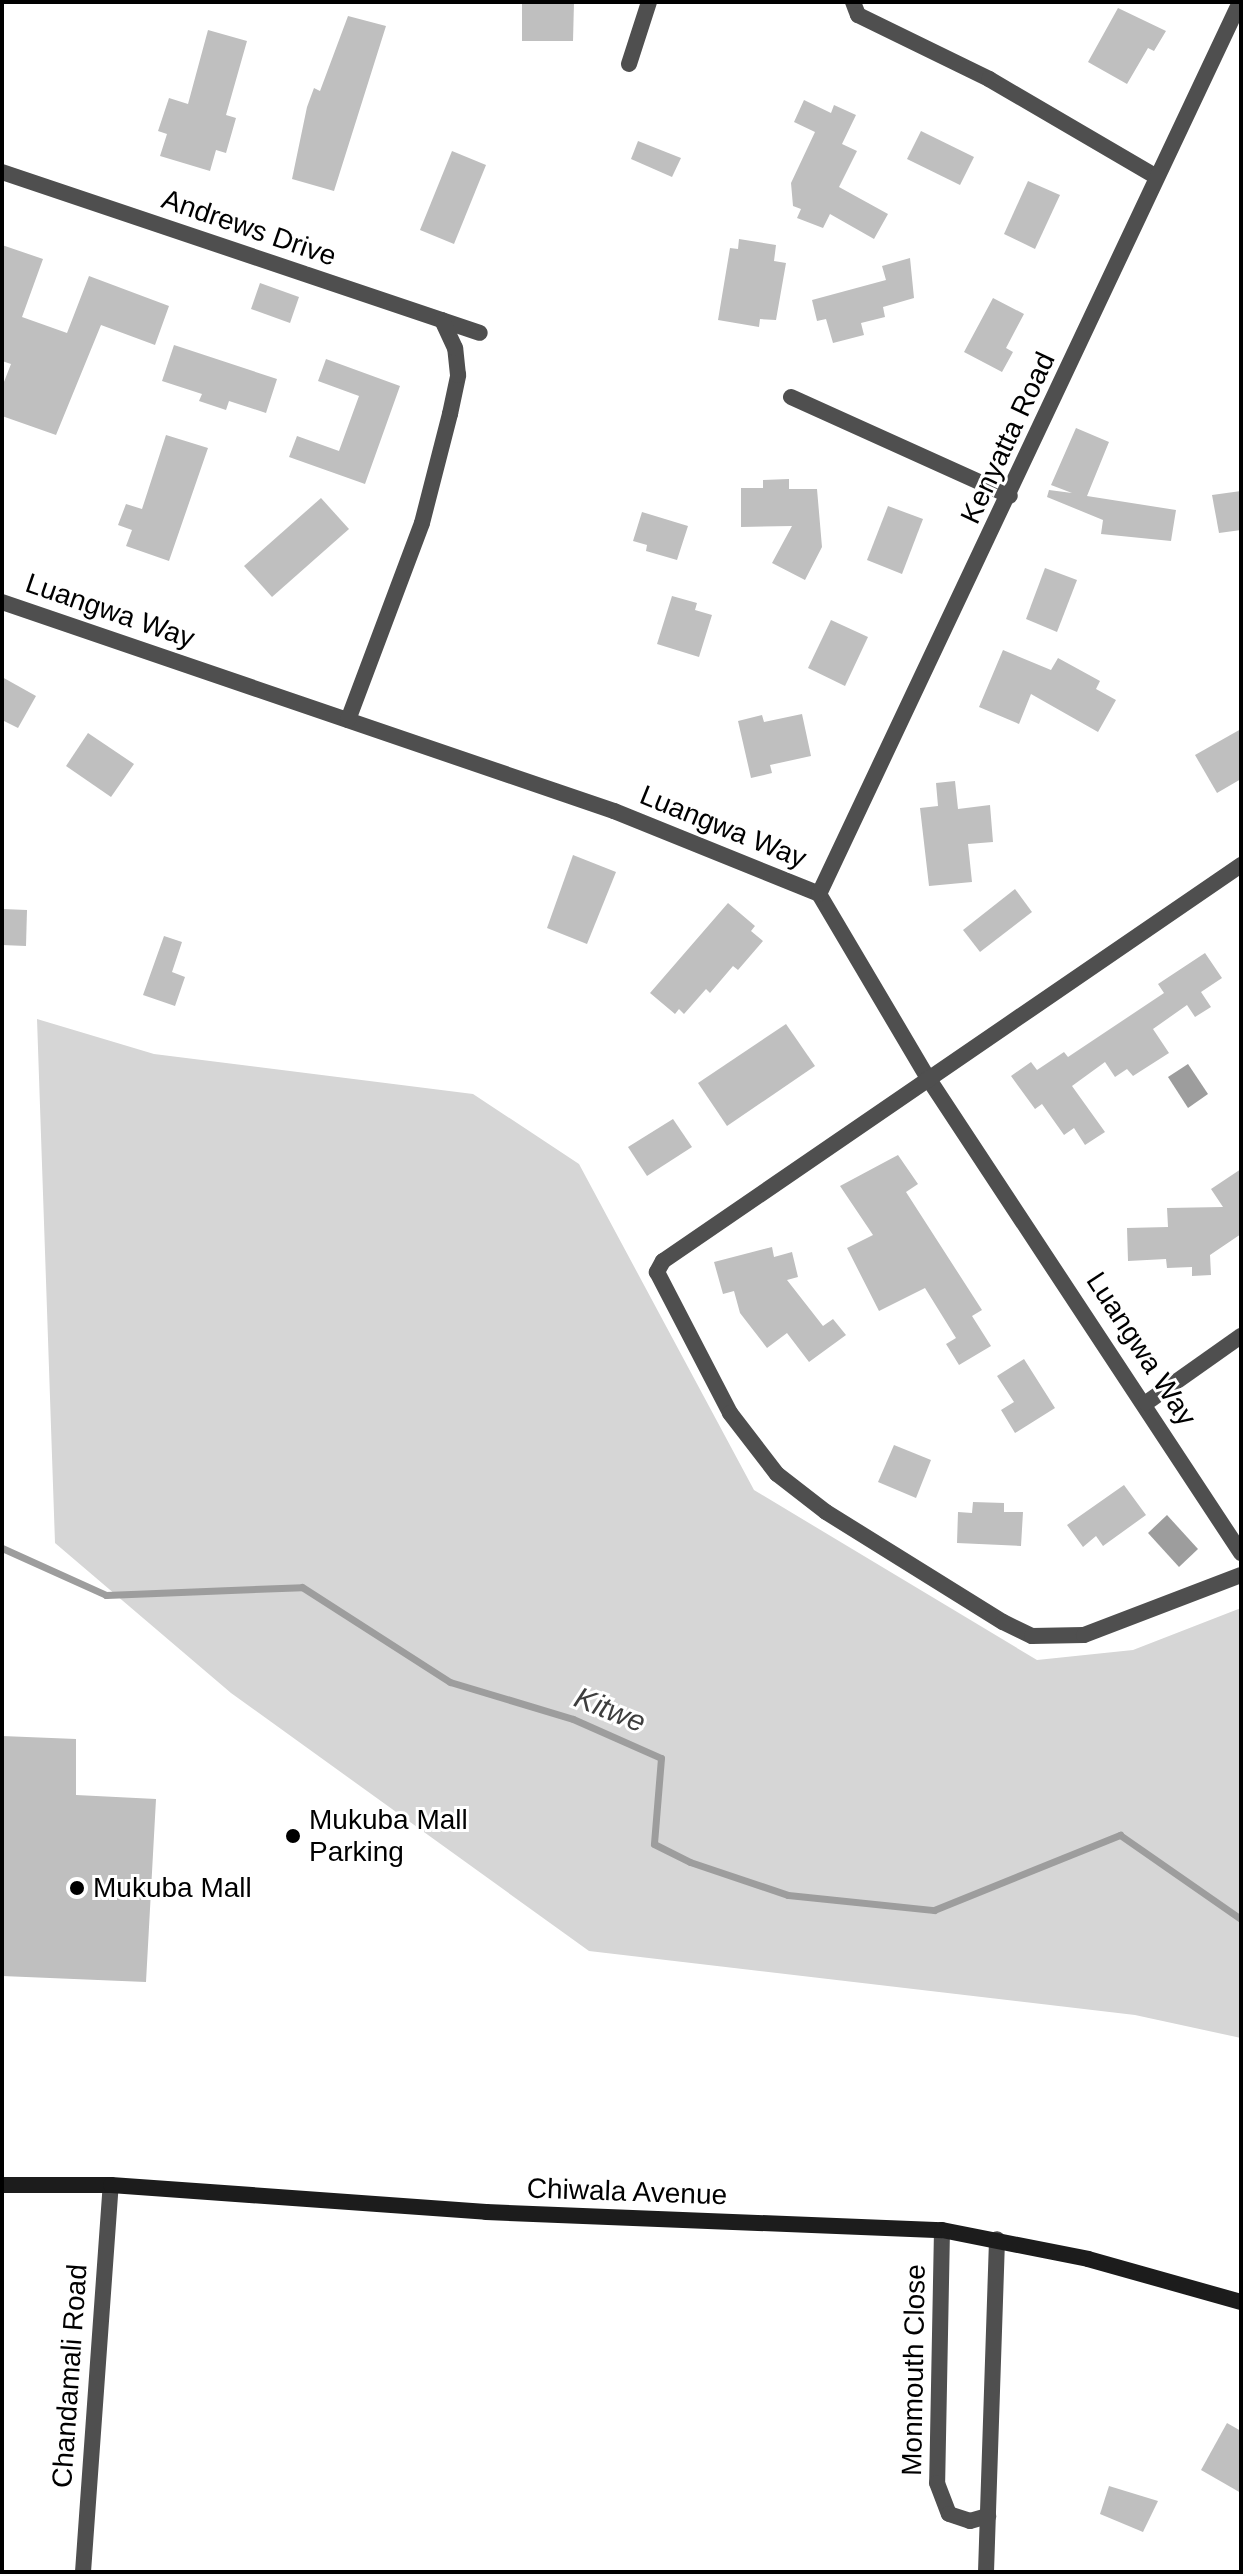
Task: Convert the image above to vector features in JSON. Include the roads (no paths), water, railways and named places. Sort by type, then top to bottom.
[{"type":"main road","name":"Chiwala Avenue","points":[[2,2185],[111,2185],[486,2212],[942,2230],[997,2239],[1241,2302]]},
{"type":"street","points":[[629,64],[649,2]]},
{"type":"street","points":[[853,2],[858,15],[989,79],[1157,177]]},
{"type":"street","name":"Kenyatta Road","points":[[819,894],[1010,496],[1240,2]]},
{"type":"street","name":"Andrews Drive","points":[[2,172],[480,333]]},
{"type":"street","points":[[348,720],[422,523],[450,414],[458,375],[455,348],[442,320]]},
{"type":"street","points":[[791,397],[1010,496]]},
{"type":"street","name":"Luangwa Way","points":[[2,602],[614,811],[819,894],[928,1078],[1146,1403],[1241,1553]]},
{"type":"street","points":[[1241,865],[659,1266],[660,1285],[730,1413],[777,1474],[826,1512],[1032,1636],[1084,1635],[1241,1575]]},
{"type":"street","points":[[1146,1403],[1241,1336]]},
{"type":"street","name":"Chandamali Road","points":[[83,2572],[111,2185]]},
{"type":"street","name":"Monmouth Close","points":[[942,2230],[937,2483],[949,2514],[970,2521],[988,2516]]},
{"type":"street","points":[[986,2572],[997,2239]]},
{"type":"waterway","name":"Kitwe","points":[[2,1548],[106,1595],[302,1587],[450,1682],[573,1719],[661,1758],[654,1844],[690,1862],[788,1895],[934,1910],[1120,1835],[1241,1919]]},
{"type":"place","name":"Mukuba Mall Parking","points":[[293,1836]]},
{"type":"place","name":"Mukuba Mall","points":[[77,1888]]}]
